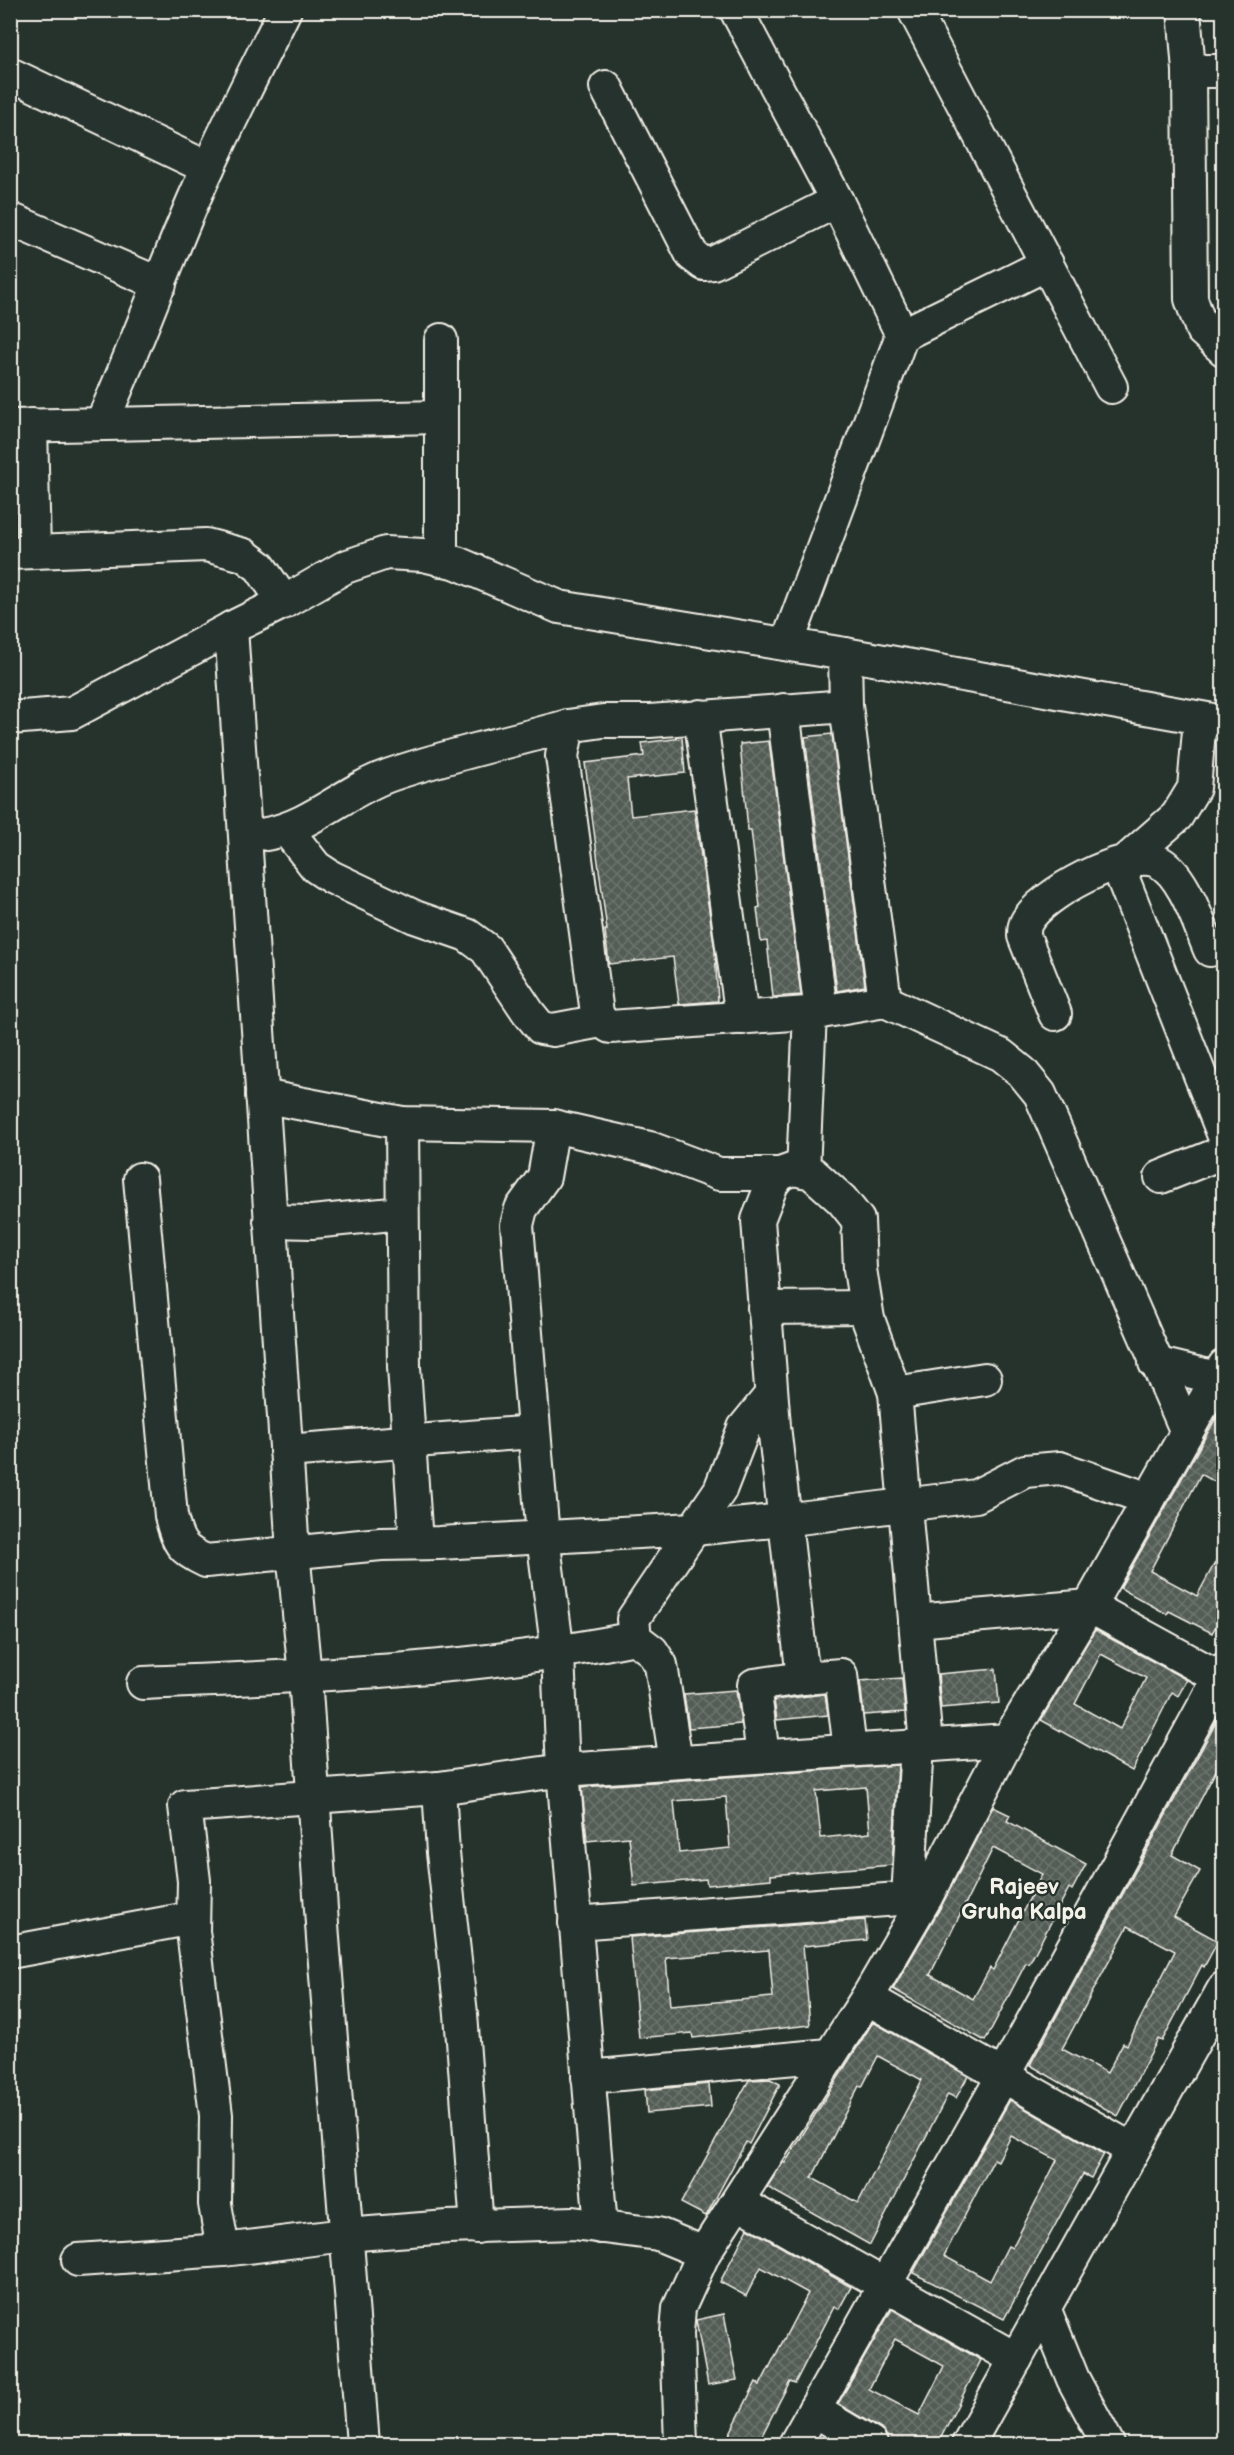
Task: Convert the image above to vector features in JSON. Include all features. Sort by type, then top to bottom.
[{"type":"street","points":[[736,10],[837,201],[902,335]]},
{"type":"street","points":[[914,10],[1111,387]]},
{"type":"street","points":[[1184,10],[1189,71],[1191,300],[1202,330],[1224,350]]},
{"type":"street","points":[[102,422],[208,168],[279,12]]},
{"type":"street","points":[[1189,71],[1224,71]]},
{"type":"street","points":[[10,74],[208,168]]},
{"type":"street","points":[[606,87],[692,255],[699,262],[713,264],[837,201]]},
{"type":"street","points":[[10,219],[160,284]]},
{"type":"street","points":[[787,644],[902,335],[1047,264]]},
{"type":"street","points":[[441,340],[441,560]]},
{"type":"street","points":[[284,603],[260,567],[244,555],[206,545],[22,552],[21,426],[102,422],[441,417]]},
{"type":"street","points":[[10,718],[72,713],[231,628],[284,603],[345,567],[386,553],[423,555],[457,563],[559,607],[845,654],[1212,721],[1194,788],[1177,816],[1127,860],[1085,877],[1045,900],[1025,923],[1024,936],[1055,1014]]},
{"type":"street","points":[[231,628],[293,1551],[305,1676],[345,2235],[363,2445]]},
{"type":"street","points":[[845,654],[846,706],[885,1001]]},
{"type":"street","points":[[245,837],[287,830],[337,800],[389,776],[568,726],[603,721],[700,717],[846,706]]},
{"type":"street","points":[[783,710],[815,1012],[792,1173]]},
{"type":"street","points":[[700,717],[742,1018]]},
{"type":"street","points":[[568,726],[562,756],[591,977],[597,1013],[601,1022],[610,1027],[742,1018],[815,1012],[885,1001],[1001,1055],[1022,1072],[1040,1094],[1155,1363],[1187,1432]]},
{"type":"street","points":[[287,830],[316,867],[331,877],[415,917],[467,935],[486,949],[541,1028],[553,1030],[601,1022]]},
{"type":"street","points":[[1127,860],[1157,861],[1177,878],[1210,950]]},
{"type":"street","points":[[1127,860],[1123,879],[1224,1136]]},
{"type":"street","points":[[262,1096],[402,1123],[553,1126],[650,1148],[719,1174],[812,1173],[842,1200],[858,1220],[860,1269],[866,1306],[895,1393],[915,1621],[922,1745],[917,1897]]},
{"type":"street","points":[[402,1123],[404,1367],[416,1543]]},
{"type":"street","points":[[553,1126],[544,1177],[521,1209],[517,1226],[543,1537],[558,1654],[563,1770],[574,1923],[601,2227]]},
{"type":"street","points":[[1161,1178],[1224,1152]]},
{"type":"street","points":[[792,1173],[772,1184],[758,1220],[783,1520],[803,1678]]},
{"type":"street","points":[[140,1179],[171,1516],[176,1540],[191,1555],[206,1561],[293,1551],[694,1529],[783,1520],[905,1503],[976,1496],[1024,1471],[1060,1468],[1149,1499]]},
{"type":"street","points":[[270,1221],[312,1222],[402,1213]]},
{"type":"street","points":[[764,1308],[866,1306]]},
{"type":"street","points":[[681,2445],[676,2333],[679,2308],[704,2253],[867,1998],[917,1897],[1089,1606],[1220,1372],[1155,1363]]},
{"type":"street","points":[[895,1393],[985,1379]]},
{"type":"street","points":[[676,1762],[661,1665],[652,1651],[635,1638],[633,1619],[720,1490],[744,1428],[771,1395]]},
{"type":"street","points":[[286,1451],[534,1432]]},
{"type":"street","points":[[795,2445],[1003,2076],[1222,1675],[1089,1606],[915,1621]]},
{"type":"street","points":[[143,1683],[305,1676],[558,1654],[635,1638]]},
{"type":"street","points":[[763,1756],[754,1685],[841,1675],[850,1750]]},
{"type":"street","points":[[223,2250],[215,2204],[216,2115],[193,1917],[194,1881],[185,1806],[439,1788],[563,1770],[1008,1740]]},
{"type":"street","points":[[439,1788],[443,1853],[461,2014],[477,2227]]},
{"type":"street","points":[[574,1923],[917,1897]]},
{"type":"street","points":[[10,1952],[193,1917]]},
{"type":"street","points":[[968,2445],[1224,1988]]},
{"type":"street","points":[[867,1998],[1133,2150]]},
{"type":"street","points":[[588,2077],[829,2055]]},
{"type":"street","points":[[738,2202],[1016,2359]]},
{"type":"street","points":[[78,2260],[223,2250],[345,2235],[573,2223],[658,2234],[704,2253]]},
{"type":"street","points":[[1044,2308],[1073,2379],[1108,2445]]},
{"type":"street","points":[[814,2410],[871,2445]]},
{"type":"building","points":[[832,734],[865,986],[837,991],[805,737]]},
{"type":"building","points":[[682,738],[685,773],[627,779],[631,816],[694,809],[715,951],[718,1001],[679,1004],[673,957],[609,964],[605,930],[607,930],[585,763],[644,756],[642,743]]},
{"type":"building","points":[[769,741],[801,995],[773,997],[767,941],[761,942],[757,908],[760,907],[751,830],[748,830],[740,744]]},
{"type":"building","points":[[1224,1404],[1224,1487],[1201,1474],[1150,1571],[1197,1596],[1224,1546],[1224,1611],[1212,1633],[1169,1611],[1167,1614],[1120,1588]]},
{"type":"building","points":[[1095,1630],[1187,1680],[1178,1696],[1172,1692],[1132,1771],[1041,1720]],"holes":[[[1101,1654],[1146,1678],[1120,1729],[1075,1704]]]},
{"type":"building","points":[[996,1669],[999,1703],[941,1708],[938,1674]]},
{"type":"building","points":[[902,1678],[905,1712],[864,1715],[860,1681]]},
{"type":"building","points":[[736,1690],[741,1724],[689,1728],[684,1694]]},
{"type":"building","points":[[825,1694],[828,1715],[777,1720],[774,1700]]},
{"type":"building","points":[[1224,1708],[1224,1755],[1172,1855],[1200,1871],[1174,1917],[1218,1941],[1204,1967],[1202,1965],[1162,2041],[1158,2039],[1118,2116],[1030,2065]],"holes":[[[1128,1926],[1175,1951],[1127,2045],[1123,2043],[1107,2073],[1062,2049]]]},
{"type":"building","points":[[898,1765],[892,1865],[771,1875],[771,1879],[707,1885],[706,1879],[634,1886],[629,1837],[587,1841],[582,1787]],"holes":[[[866,1787],[870,1833],[821,1838],[816,1791]],[[726,1797],[730,1848],[679,1853],[674,1801]]]},
{"type":"building","points":[[993,1807],[1010,1815],[1007,1821],[1086,1864],[1072,1890],[1069,1888],[1029,1964],[1026,1963],[985,2041],[893,1989],[942,1905]],"holes":[[[993,1848],[1042,1874],[993,1970],[990,1968],[973,1999],[930,1975]]]},
{"type":"building","points":[[865,1920],[867,1940],[803,1946],[810,2025],[693,2038],[692,2033],[639,2038],[630,1937]],"holes":[[[769,1950],[773,1997],[670,2006],[666,1958]]]},
{"type":"building","points":[[873,2022],[968,2076],[956,2098],[948,2094],[870,2245],[767,2187],[783,2162],[785,2163]],"holes":[[[878,2056],[922,2080],[858,2203],[812,2178],[859,2086],[862,2087]]]},
{"type":"building","points":[[770,2079],[780,2084],[749,2144],[746,2142],[706,2216],[681,2203],[749,2080]]},
{"type":"building","points":[[709,2084],[711,2107],[647,2113],[645,2090]]},
{"type":"building","points":[[1010,2100],[1104,2154],[1091,2178],[1083,2174],[1004,2319],[913,2273]],"holes":[[[1011,2136],[1057,2160],[1012,2248],[1008,2246],[990,2281],[944,2256],[994,2159],[998,2161]]]},
{"type":"building","points":[[748,2228],[851,2287],[839,2309],[834,2307],[795,2383],[790,2381],[757,2445],[724,2445],[756,2382],[760,2385],[808,2293],[761,2267],[746,2296],[720,2282]]},
{"type":"building","points":[[892,2309],[981,2360],[937,2445],[889,2445],[887,2436],[881,2429],[838,2404]],"holes":[[[895,2339],[944,2366],[919,2415],[869,2389]]]},
{"type":"building","points":[[724,2314],[737,2380],[708,2385],[696,2320]]},
{"type":"district","name":"Rajeev Gruha Kalpa","points":[[1024,1898]]}]
